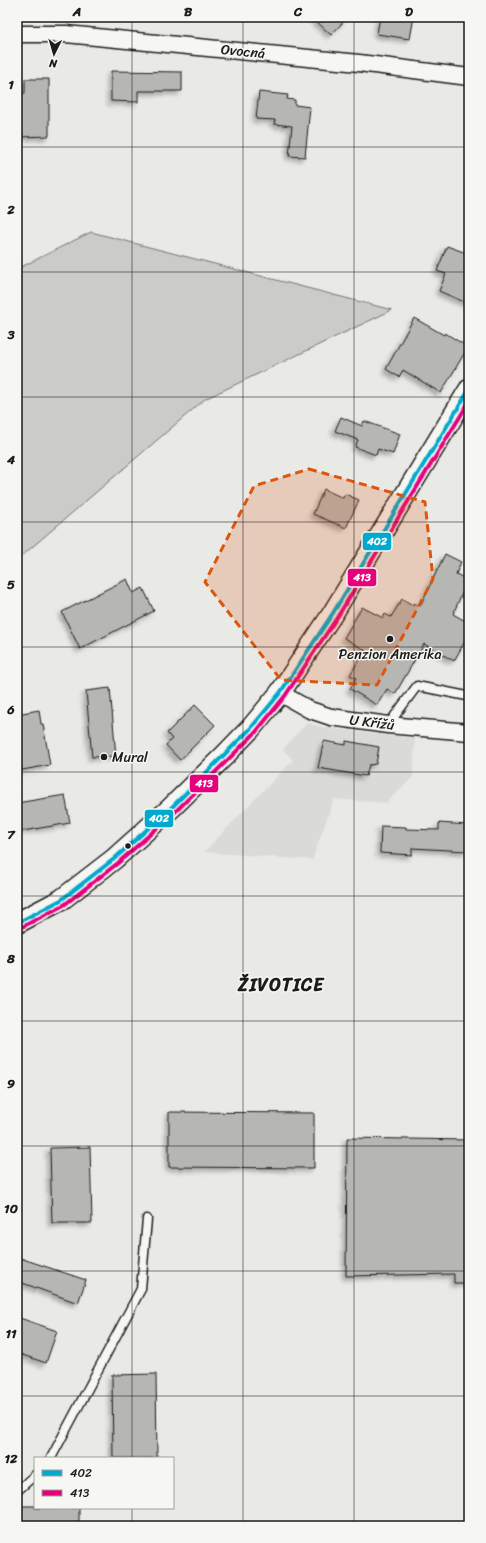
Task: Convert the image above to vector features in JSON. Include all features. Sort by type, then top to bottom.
[{"type":"street","name":"Ovocná","points":[[17,34],[66,34],[359,63],[469,77]]},
{"type":"street","points":[[17,923],[61,900],[128,847],[224,756],[251,728],[280,693],[333,613],[469,390]]},
{"type":"street","name":"U Křížů","points":[[280,693],[310,710],[331,717],[388,725],[469,732]]},
{"type":"lane","points":[[388,725],[417,686],[467,696]]},
{"type":"lane","points":[[52,1457],[141,1289],[147,1219]]},
{"type":"lane","points":[[17,1491],[34,1476]]},
{"type":"highlighted area","points":[[309,469],[425,502],[433,579],[377,685],[281,680],[205,582],[254,486]]},
{"type":"shaded area","points":[[91,232],[392,310],[205,399],[17,560],[17,269]]},
{"type":"shaded area","points":[[307,723],[326,728],[415,738],[413,777],[386,803],[334,799],[312,860],[204,852],[293,760],[283,749]]},
{"type":"building","points":[[312,17],[348,17],[331,35]]},
{"type":"building","points":[[380,17],[414,17],[410,39],[377,34]]},
{"type":"building","points":[[111,71],[182,72],[182,91],[138,91],[138,102],[111,101]]},
{"type":"building","points":[[25,79],[49,79],[49,136],[19,137],[17,96],[18,93],[25,93]]},
{"type":"building","points":[[259,92],[288,95],[287,99],[295,100],[295,105],[310,107],[305,157],[289,156],[292,126],[274,124],[275,120],[256,119]]},
{"type":"building","points":[[447,246],[469,254],[469,304],[439,291],[446,274],[437,271]]},
{"type":"building","points":[[414,318],[444,335],[445,333],[468,347],[441,393],[403,370],[399,377],[386,369]]},
{"type":"building","points":[[341,417],[362,426],[364,421],[400,434],[393,454],[378,449],[376,455],[355,447],[358,440],[335,431]]},
{"type":"building","points":[[324,489],[343,498],[345,494],[359,500],[346,528],[313,514]]},
{"type":"building","points":[[445,554],[461,562],[456,574],[468,580],[453,614],[469,623],[469,634],[454,661],[424,644],[395,694],[387,689],[377,705],[350,689],[356,678],[350,675],[365,650],[344,638],[362,607],[383,618],[385,614],[391,617],[402,599],[413,605],[414,603],[420,606]]},
{"type":"building","points":[[127,579],[133,593],[143,588],[154,611],[80,649],[62,612]]},
{"type":"building","points":[[110,688],[116,756],[92,757],[86,691]]},
{"type":"building","points":[[195,705],[215,725],[180,760],[166,745],[172,739],[167,733]]},
{"type":"building","points":[[39,710],[50,765],[17,771],[17,714]]},
{"type":"building","points":[[324,741],[346,745],[346,741],[379,747],[376,764],[369,765],[366,776],[318,768]]},
{"type":"building","points":[[65,795],[70,823],[17,832],[17,803]]},
{"type":"building","points":[[439,823],[468,825],[467,851],[412,848],[412,855],[380,853],[381,826],[406,827],[406,829],[439,830]]},
{"type":"building","points":[[169,1112],[314,1113],[314,1168],[169,1167]]},
{"type":"building","points":[[347,1138],[469,1140],[469,1283],[454,1283],[454,1274],[346,1276]]},
{"type":"building","points":[[90,1147],[92,1223],[52,1223],[50,1148]]},
{"type":"building","points":[[17,1257],[86,1280],[78,1303],[17,1281]]},
{"type":"building","points":[[17,1317],[57,1331],[46,1363],[17,1353]]},
{"type":"building","points":[[156,1374],[157,1457],[113,1457],[112,1375]]},
{"type":"building","points":[[17,1506],[34,1506],[34,1509],[79,1509],[79,1526],[17,1526]]},
{"type":"transit line","name":"402","points":[[17,923],[61,900],[114,859],[171,808],[251,728],[280,693],[333,613],[469,390]]},
{"type":"transit line","name":"413","points":[[20,928],[64,905],[118,863],[175,812],[256,732],[285,696],[338,616],[469,402]]},
{"type":"place","name":"Penzion Amerika","points":[[390,639]]},
{"type":"place","name":"Mural","points":[[104,757]]},
{"type":"district","name":"ŽIVOTICE","points":[[281,985]]}]
